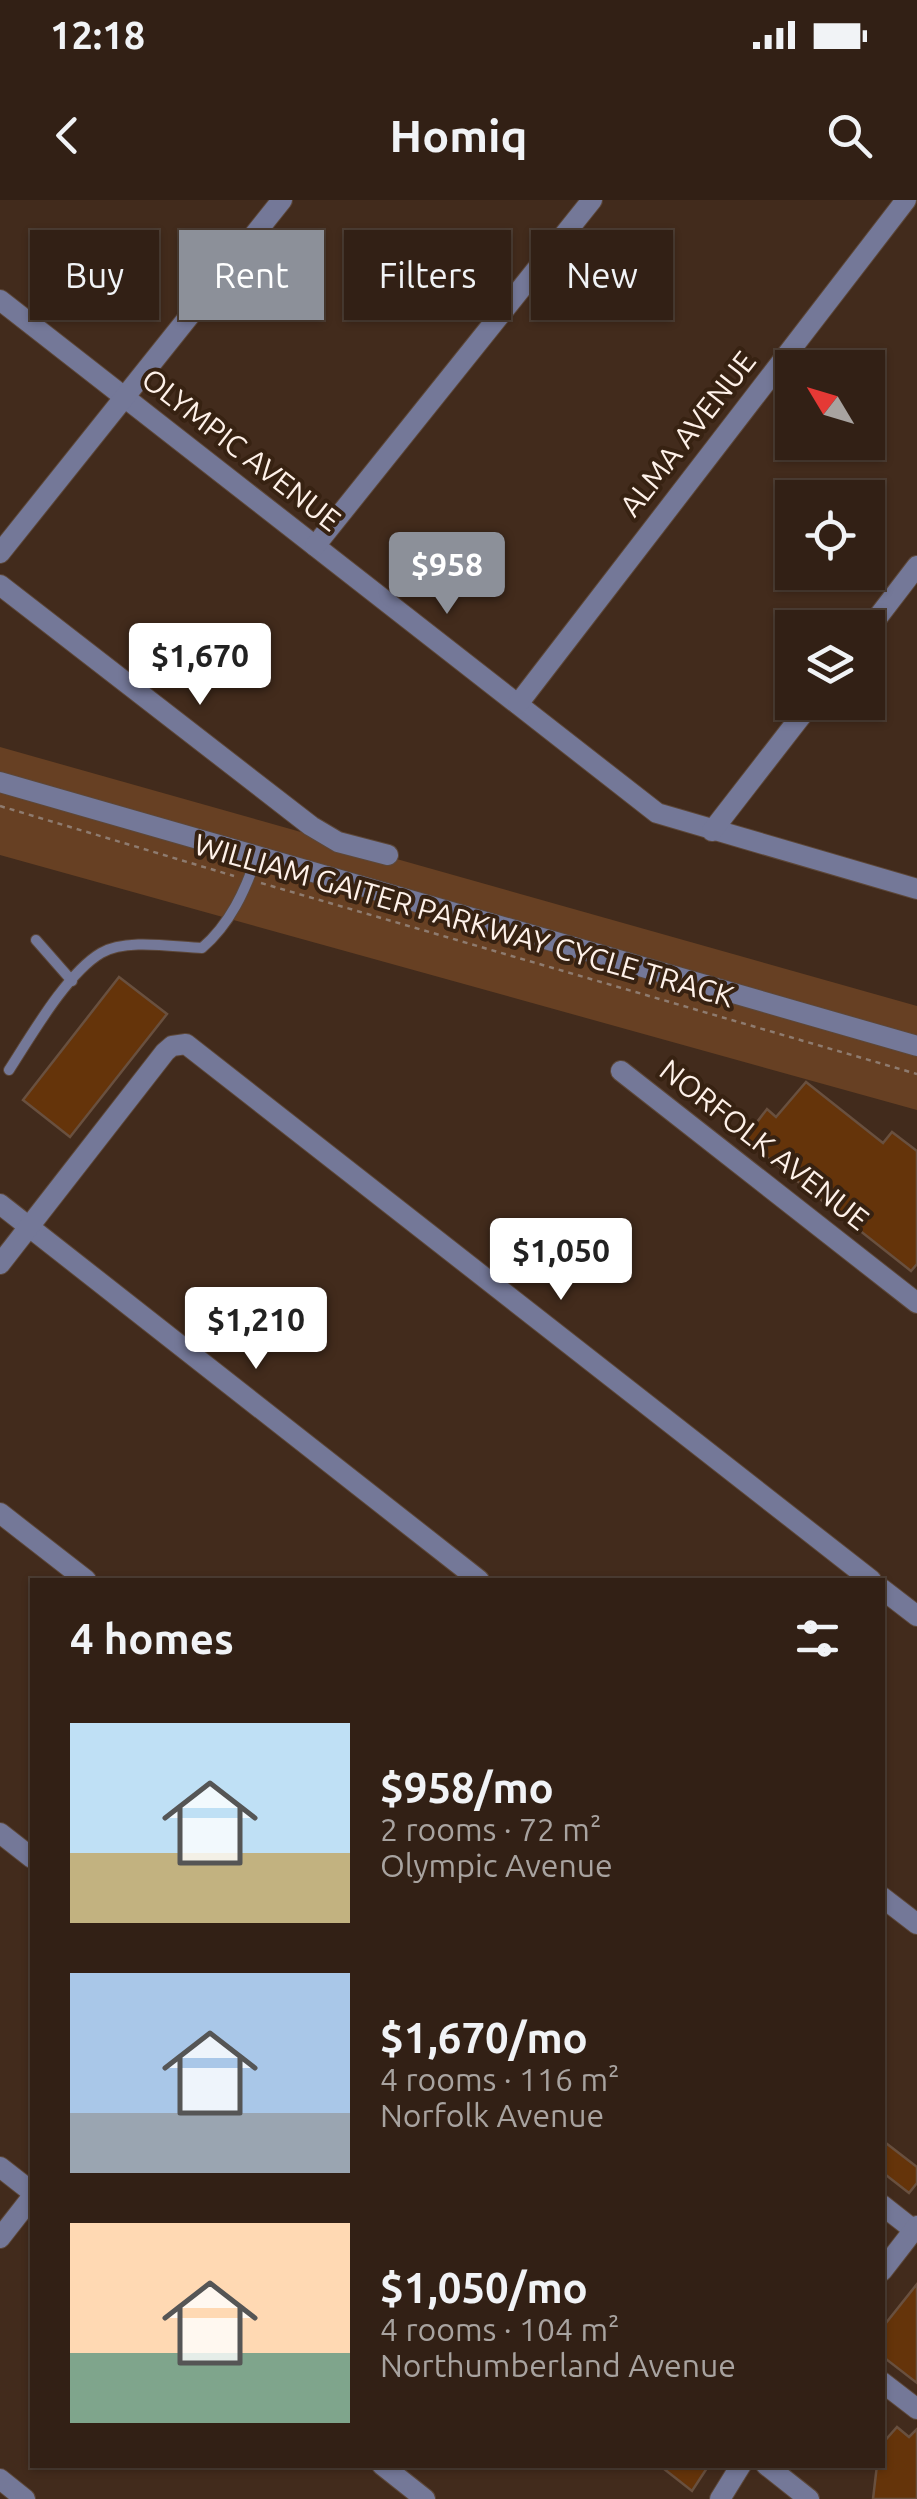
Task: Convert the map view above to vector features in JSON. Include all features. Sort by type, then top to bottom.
[{"type":"street","points":[[0,553],[282,200]]},
{"type":"street","points":[[315,546],[592,200]]},
{"type":"street","name":"ALMA AVENUE","points":[[518,704],[906,200]]},
{"type":"street","name":"OLYMPIC AVENUE","points":[[0,300],[649,808],[917,889]]},
{"type":"street","points":[[883,610],[917,566]]},
{"type":"street","points":[[0,585],[311,826],[338,842],[388,855]]},
{"type":"street","points":[[712,830],[798,720]]},
{"type":"street","points":[[0,782],[917,1046]]},
{"type":"street","points":[[0,1264],[172,1046],[192,1046],[868,1578]]},
{"type":"street","name":"NORFOLK AVENUE","points":[[621,1071],[917,1303]]},
{"type":"street","points":[[0,1204],[476,1578]]},
{"type":"street","points":[[0,1513],[83,1578]]},
{"type":"street","points":[[885,1591],[917,1616]]},
{"type":"street","points":[[0,1832],[30,1856]]},
{"type":"street","points":[[885,1899],[917,1924]]},
{"type":"street","points":[[0,2167],[30,2193]]},
{"type":"street","points":[[0,2238],[30,2198]]},
{"type":"street","points":[[885,2208],[916,2228],[885,2267]]},
{"type":"street","points":[[885,2384],[917,2409]]},
{"type":"street","points":[[386,2468],[426,2499]]},
{"type":"street","points":[[720,2499],[739,2468]]},
{"type":"street","points":[[770,2468],[809,2499]]},
{"type":"street","points":[[0,2480],[25,2499]]},
{"type":"lane","points":[[10,1070],[62,990],[102,952],[141,944],[202,948],[222,931],[249,880],[257,855]]},
{"type":"lane","points":[[36,940],[72,981]]},
{"type":"path","name":"WILLIAM GAITER PARKWAY CYCLE TRACK","points":[[0,806],[917,1074]]},
{"type":"shaded area","points":[[0,747],[917,1006],[917,1110],[0,855]]},
{"type":"building","points":[[119,977],[167,1014],[70,1137],[23,1100]]},
{"type":"building","points":[[806,1082],[883,1143],[892,1132],[917,1151],[917,1264],[911,1271],[744,1139],[767,1109],[776,1117]]},
{"type":"building","points":[[885,2142],[917,2167],[917,2183],[909,2193],[885,2174]]},
{"type":"building","points":[[917,2284],[917,2383],[885,2358],[885,2324]]},
{"type":"building","points":[[897,2427],[909,2437],[917,2429],[917,2499],[873,2499],[877,2468],[885,2468],[885,2441]]},
{"type":"building","points":[[663,2468],[707,2468],[692,2491]]}]
